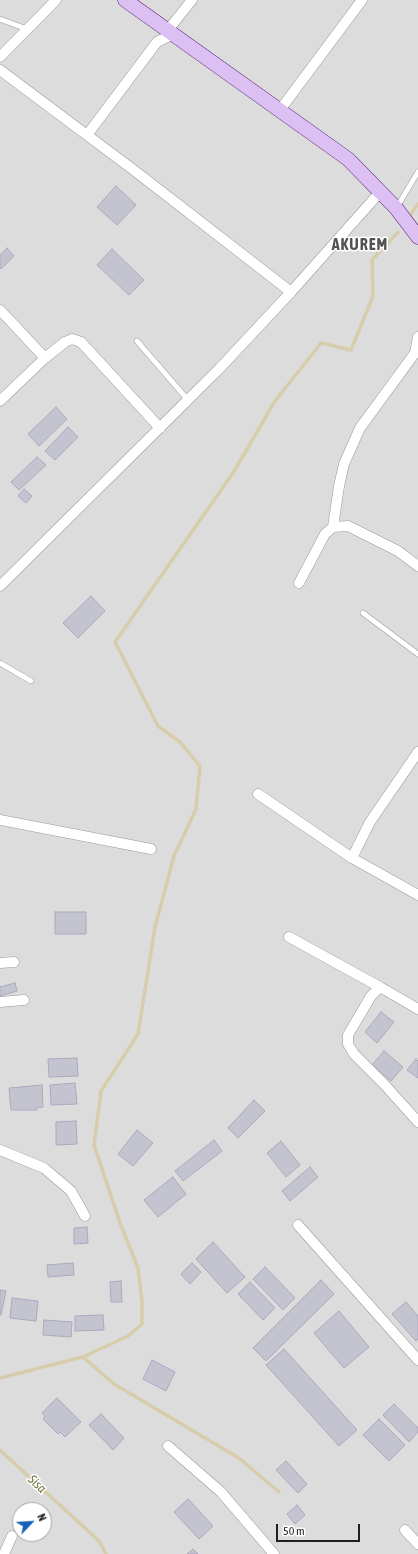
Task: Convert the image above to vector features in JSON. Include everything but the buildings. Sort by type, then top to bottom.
[{"type":"street","points":[[0,57],[56,0]]},
{"type":"street","points":[[125,0],[348,159],[381,191],[418,237]]},
{"type":"street","points":[[87,136],[157,42],[171,32],[192,0]]},
{"type":"street","points":[[280,110],[362,0]]},
{"type":"street","points":[[0,70],[292,292]]},
{"type":"street","points":[[0,586],[188,400],[292,292],[381,191]]},
{"type":"street","points":[[0,310],[45,358]]},
{"type":"street","points":[[333,527],[344,464],[360,428],[394,381],[406,368],[415,353],[418,337]]},
{"type":"street","points":[[0,401],[45,358],[65,342],[72,340],[81,342],[160,428]]},
{"type":"street","points":[[299,583],[325,534],[333,527],[348,526],[398,551],[418,566]]},
{"type":"street","points":[[352,858],[370,822],[418,752]]},
{"type":"street","points":[[258,794],[352,858],[418,895]]},
{"type":"street","points":[[0,820],[151,849]]},
{"type":"street","points":[[289,937],[418,1009]]},
{"type":"street","points":[[0,964],[14,962]]},
{"type":"street","points":[[380,987],[371,996],[348,1034],[348,1044],[354,1054],[384,1084],[418,1122]]},
{"type":"street","points":[[0,1002],[24,1000]]},
{"type":"street","points":[[0,1150],[44,1168],[71,1191],[85,1216]]},
{"type":"street","points":[[298,1225],[418,1360]]},
{"type":"street","points":[[168,1446],[221,1492],[274,1554]]},
{"type":"street","points":[[405,1530],[418,1544]]},
{"type":"street","points":[[4,1554],[12,1536]]},
{"type":"lane","points":[[0,19],[28,29]]},
{"type":"lane","points":[[396,208],[418,172]]},
{"type":"lane","points":[[137,342],[188,400]]},
{"type":"lane","points":[[362,613],[418,654]]},
{"type":"lane","points":[[0,663],[31,681]]},
{"type":"shaded area","points":[[0,0],[418,0],[418,1554],[0,1554]]},
{"type":"waterway","points":[[411,214],[418,204]]},
{"type":"waterway","points":[[0,1378],[83,1357],[128,1336],[142,1324],[142,1302],[138,1268],[120,1223],[94,1145],[101,1091],[138,1034],[155,927],[174,856],[196,809],[200,766],[180,742],[158,726],[115,642],[233,473],[275,401],[321,343],[351,350],[373,296],[372,260],[398,232]]},
{"type":"waterway","points":[[83,1357],[114,1384],[239,1458],[279,1492]]},
{"type":"waterway","name":"Sisa","points":[[0,1450],[99,1541],[106,1554]]},
{"type":"district","name":"AKUREM","points":[[360,245]]}]
